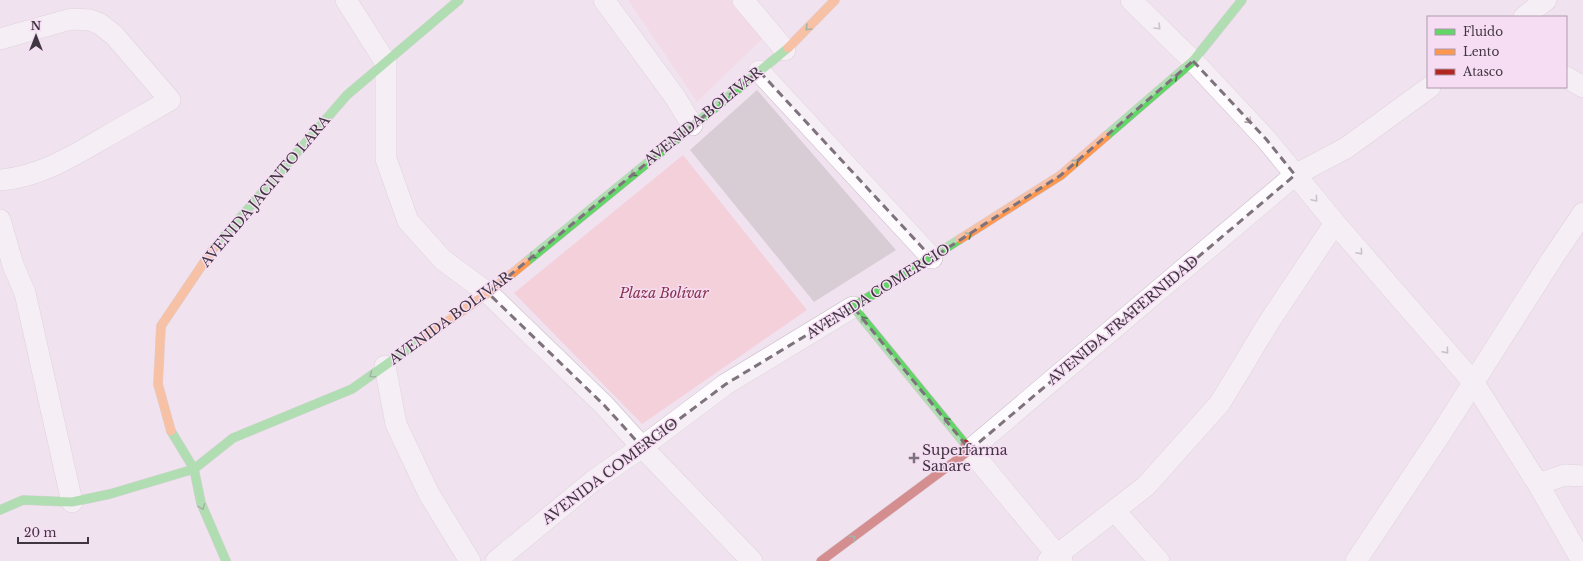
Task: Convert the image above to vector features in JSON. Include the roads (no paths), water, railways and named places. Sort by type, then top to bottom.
[{"type":"main road","name":"AVENIDA JACINTO LARA","points":[[194,468],[171,432],[158,384],[161,326],[210,252],[347,95],[460,0]]},
{"type":"main road","name":"AVENIDA BOLIVAR","points":[[0,510],[24,500],[72,502],[110,494],[194,468],[233,438],[352,389],[488,293],[785,50],[835,0]]},
{"type":"main road","name":"AVENIDA COMERCIO","points":[[853,307],[1061,175],[1193,61],[1242,0]]},
{"type":"main road","points":[[853,307],[970,450]]},
{"type":"main road","name":"AVENIDA FRATERNIDAD","points":[[821,561],[970,450]]},
{"type":"main road","points":[[194,468],[200,503],[226,561]]},
{"type":"street","points":[[346,0],[386,63],[386,159],[408,221],[443,260],[488,293],[604,404],[642,447],[752,561]]},
{"type":"street","points":[[604,0],[675,97],[692,125]]},
{"type":"street","points":[[743,0],[785,50]]},
{"type":"street","points":[[1131,0],[1193,61],[1266,139],[1335,223],[1474,383],[1538,484],[1582,561]]},
{"type":"street","points":[[1525,16],[1546,0]]},
{"type":"street","points":[[0,40],[70,19],[90,20],[100,24],[114,35],[170,100],[50,168],[29,175],[0,180]]},
{"type":"street","points":[[759,71],[932,258]]},
{"type":"street","points":[[1567,78],[1583,87]]},
{"type":"street","name":"AVENIDA FRATERNIDAD","points":[[970,450],[1295,175],[1346,148],[1429,88]]},
{"type":"street","points":[[1356,561],[1474,383],[1552,259],[1583,213]]},
{"type":"street","points":[[0,220],[13,265],[25,293],[72,502]]},
{"type":"street","points":[[970,450],[1055,559],[1146,486],[1220,403],[1269,322],[1335,223]]},
{"type":"street","name":"AVENIDA COMERCIO","points":[[496,561],[592,481],[642,447],[726,384],[853,307]]},
{"type":"street","points":[[385,366],[396,424],[429,494],[470,561]]},
{"type":"street","points":[[1538,484],[1566,475],[1583,476]]},
{"type":"street","points":[[0,499],[24,500]]},
{"type":"street","points":[[1115,511],[1159,561]]},
{"type":"place","name":"Superfarma Sanare","points":[[914,458]]},
{"type":"park label","name":"Plaza Bolívar","points":[[664,293]]}]
